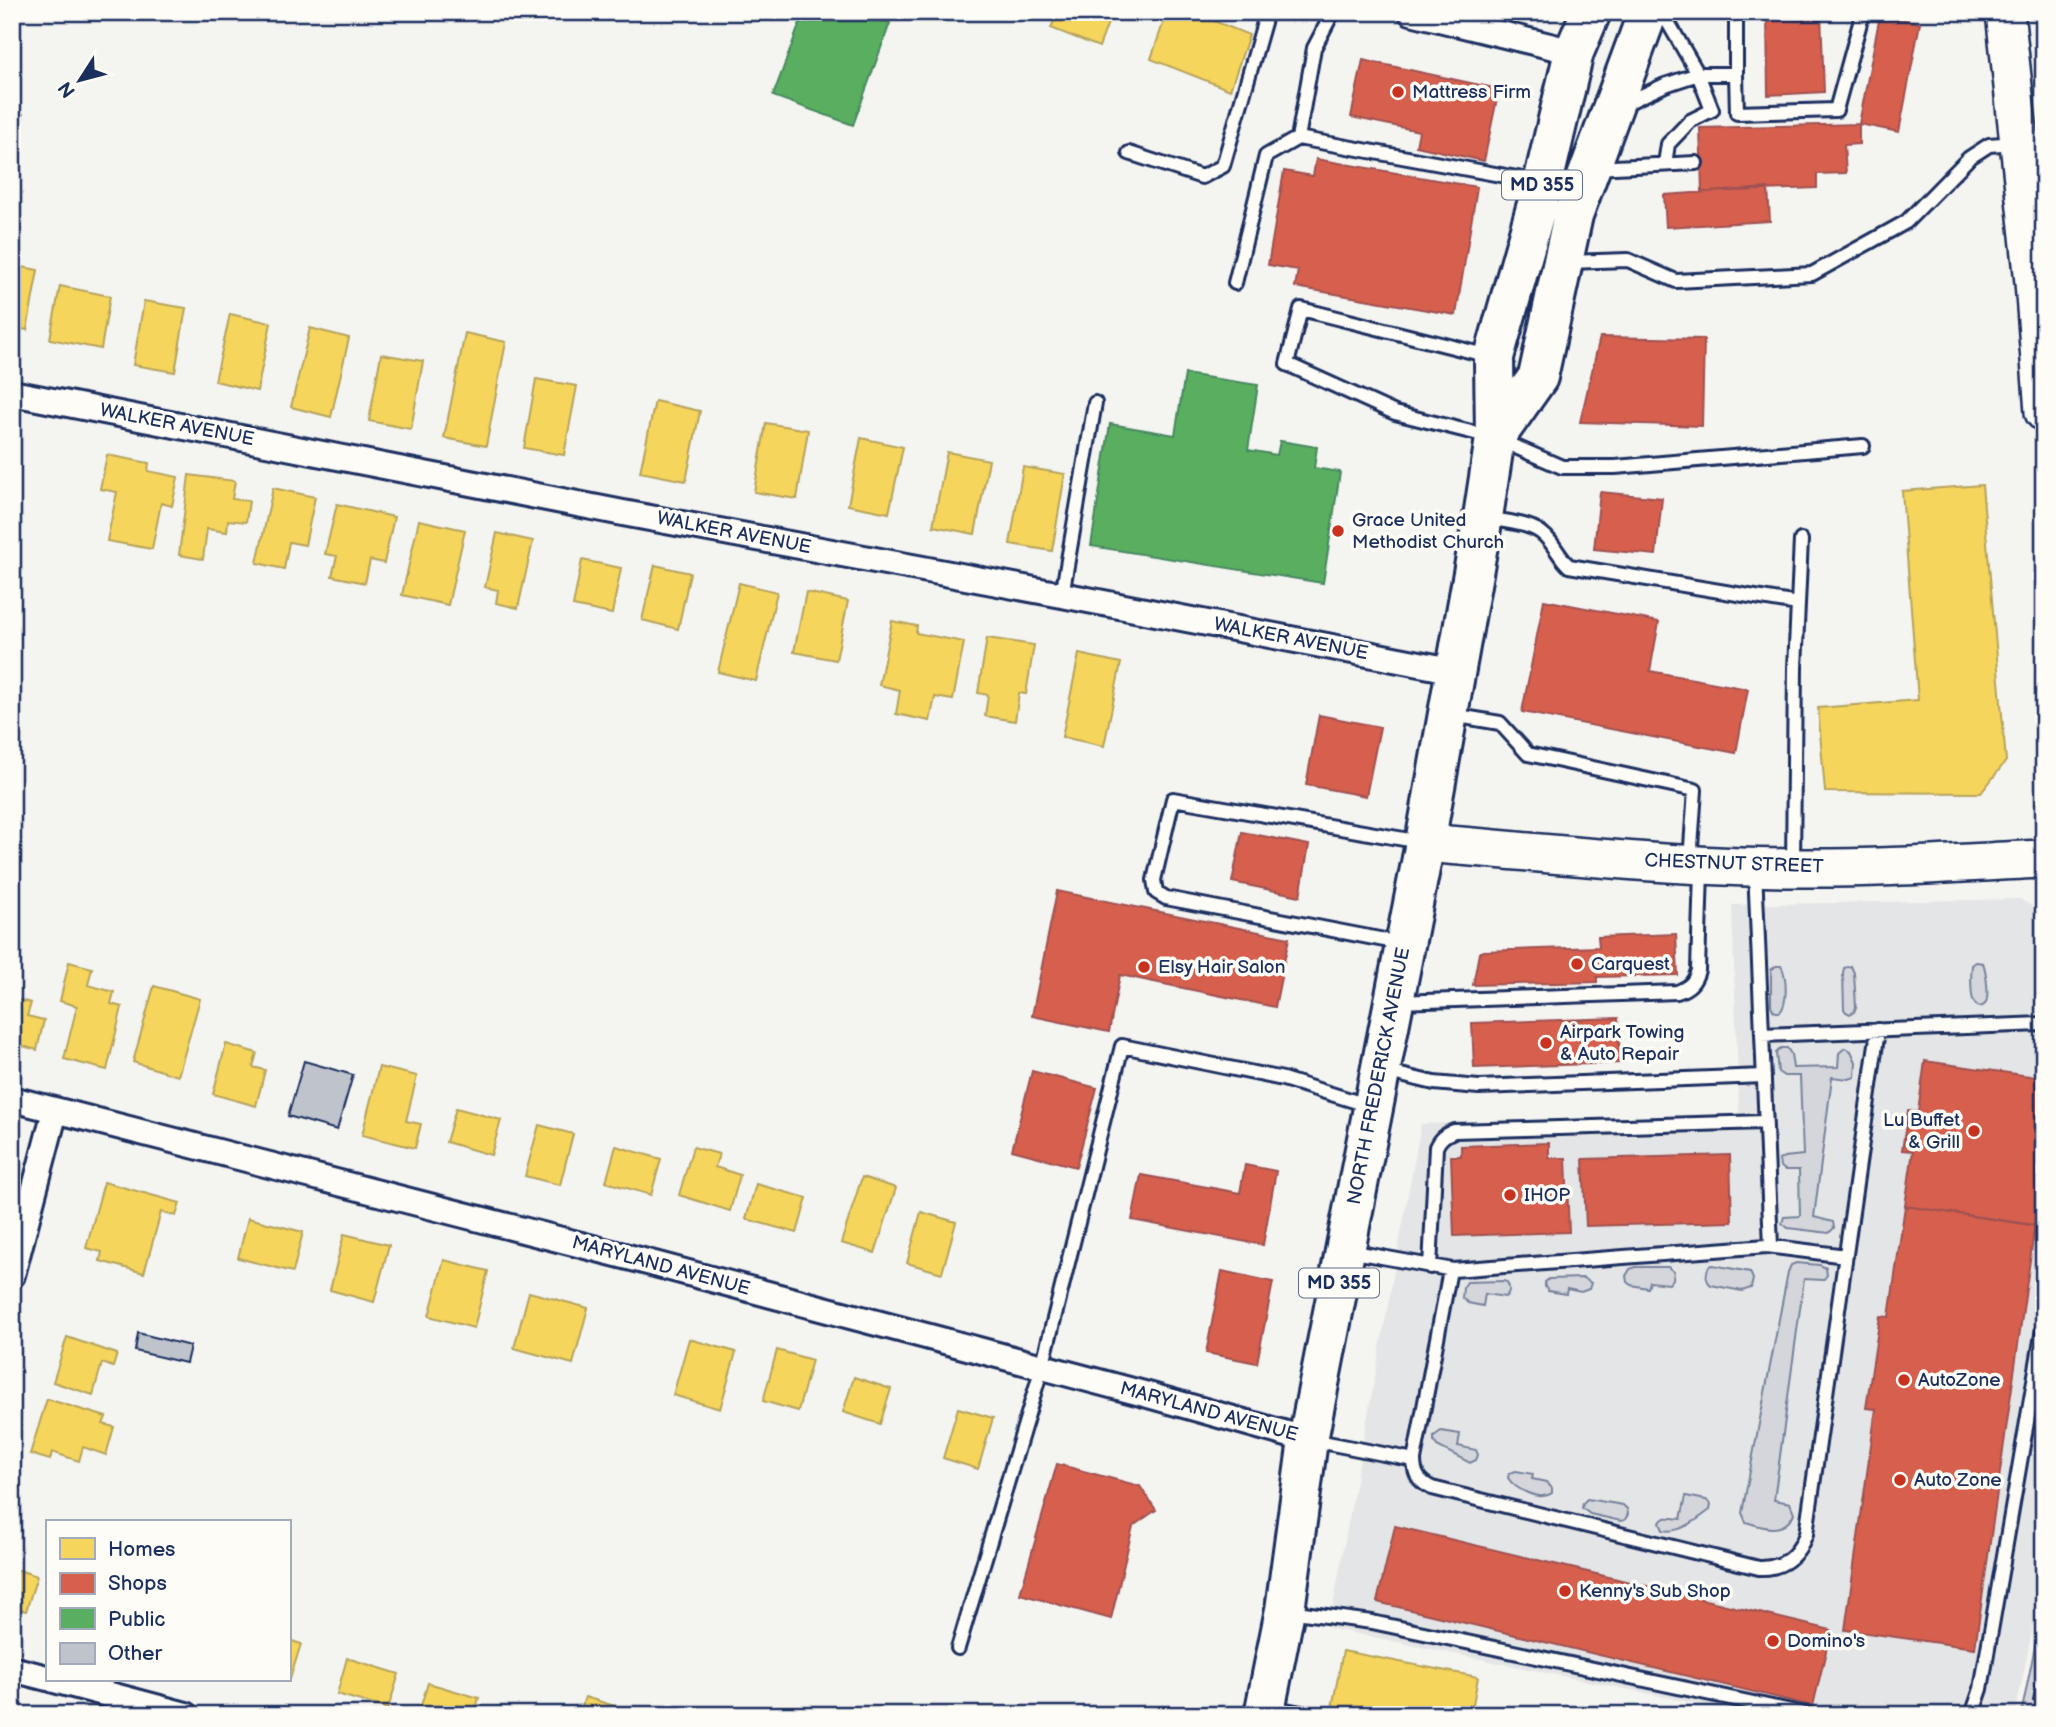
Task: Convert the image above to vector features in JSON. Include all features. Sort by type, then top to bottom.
[{"type":"main road","name":"NORTH FREDERICK AVENUE","points":[[1265,1710],[1285,1610],[1308,1440],[1425,843],[1483,517],[1495,438],[1494,357],[1543,183],[1574,52],[1591,12]]},
{"type":"main road","name":"NORTH FREDERICK AVENUE","points":[[1495,438],[1538,377],[1573,215],[1648,12]]},
{"type":"street","points":[[1411,12],[1574,52]]},
{"type":"street","points":[[2005,12],[2019,142],[2036,227],[2044,412]]},
{"type":"street","name":"WALKER AVENUE","points":[[12,393],[623,513],[1062,594],[1456,671]]},
{"type":"street","name":"CHESTNUT STREET","points":[[1425,843],[1695,865],[1793,868],[1857,868],[2044,859]]},
{"type":"street","name":"MARYLAND AVENUE","points":[[12,1099],[619,1254],[1308,1440]]},
{"type":"street","points":[[12,1275],[55,1111]]},
{"type":"street","points":[[12,1669],[46,1678]]},
{"type":"street","points":[[62,1682],[186,1715]]},
{"type":"lane","points":[[1129,153],[1202,177],[1223,166],[1267,12]]},
{"type":"lane","points":[[1298,138],[1314,48],[1334,12]]},
{"type":"lane","points":[[1662,12],[1698,74],[1712,110],[1690,121],[1668,144],[1665,164]]},
{"type":"lane","points":[[1736,12],[1737,113],[1836,110],[1863,12]]},
{"type":"lane","points":[[1613,109],[1665,85],[1698,74],[1736,74]]},
{"type":"lane","points":[[1235,283],[1266,156],[1298,138],[1543,183]]},
{"type":"lane","points":[[1562,262],[1628,260],[1676,281],[1812,274],[1906,222],[1969,158],[1989,145],[2019,142]]},
{"type":"lane","points":[[1591,168],[1696,163]]},
{"type":"lane","points":[[1494,357],[1301,310],[1287,364],[1395,413],[1495,438],[1562,467],[1615,467],[1863,446]]},
{"type":"lane","points":[[1062,594],[1095,403]]},
{"type":"lane","points":[[1483,517],[1538,530],[1547,537],[1560,559],[1569,566],[1798,604]]},
{"type":"lane","points":[[1793,868],[1801,540]]},
{"type":"lane","points":[[1394,1002],[1677,992],[1684,990],[1696,978],[1698,970],[1695,790],[1528,754],[1500,723],[1448,715]]},
{"type":"lane","points":[[1405,944],[1166,898],[1156,892],[1154,880],[1173,799],[1425,843]]},
{"type":"lane","points":[[1755,867],[1771,1246]]},
{"type":"lane","points":[[1762,1035],[2044,1024]]},
{"type":"lane","points":[[1450,1270],[1414,1460],[1414,1470],[1423,1484],[1759,1568],[1781,1565],[1799,1550],[1806,1534],[1878,1030]]},
{"type":"lane","points":[[958,1648],[1042,1367],[1122,1046],[1283,1079],[1377,1088],[1434,1083],[1479,1087],[1764,1076]]},
{"type":"lane","points":[[1430,1267],[1436,1147],[1448,1133],[1765,1122]]},
{"type":"lane","points":[[1345,1250],[1450,1270],[1771,1246],[1846,1256]]},
{"type":"lane","points":[[1972,1715],[1983,1677],[2044,1323]]},
{"type":"lane","points":[[1308,1440],[1414,1460]]},
{"type":"lane","points":[[1285,1610],[1372,1622],[1810,1715]]},
{"type":"lane","points":[[1265,1710],[1312,1715]]},
{"type":"shaded area","points":[[2020,899],[2044,914],[2044,1571],[2015,1715],[1723,1715],[1723,1709],[1329,1628],[1421,1124],[1739,1113],[1732,905]]},
{"type":"shaded area","points":[[1976,962],[1983,963],[1987,984],[1986,1001],[1980,1007],[1973,1001],[1972,991],[1972,965]]},
{"type":"shaded area","points":[[1781,966],[1785,983],[1783,1008],[1780,1012],[1773,1010],[1771,1005],[1771,970]]},
{"type":"shaded area","points":[[1851,966],[1854,973],[1856,1007],[1850,1014],[1844,1009],[1843,973],[1844,968]]},
{"type":"shaded area","points":[[1781,1048],[1787,1048],[1791,1054],[1793,1068],[1838,1067],[1839,1053],[1845,1048],[1851,1051],[1856,1062],[1855,1077],[1832,1077],[1814,1217],[1833,1222],[1834,1228],[1829,1233],[1788,1228],[1782,1223],[1784,1217],[1800,1216],[1799,1170],[1785,1170],[1780,1166],[1779,1160],[1803,1155],[1800,1076],[1784,1076],[1778,1072],[1776,1053]]},
{"type":"shaded area","points":[[1791,1265],[1820,1265],[1826,1268],[1827,1275],[1823,1280],[1804,1279],[1774,1500],[1790,1503],[1794,1513],[1785,1525],[1767,1528],[1746,1522],[1742,1513],[1788,1272]]},
{"type":"shaded area","points":[[1709,1266],[1750,1272],[1753,1279],[1751,1288],[1742,1291],[1711,1285],[1707,1273]]},
{"type":"shaded area","points":[[1668,1267],[1674,1272],[1673,1279],[1669,1284],[1650,1282],[1648,1288],[1631,1285],[1626,1276],[1630,1269]]},
{"type":"shaded area","points":[[1583,1278],[1591,1283],[1589,1289],[1581,1292],[1567,1289],[1566,1294],[1548,1291],[1545,1287],[1545,1282],[1549,1279]]},
{"type":"shaded area","points":[[1467,1282],[1507,1282],[1509,1288],[1505,1297],[1485,1294],[1483,1306],[1468,1303],[1462,1298]]},
{"type":"shaded area","points":[[1441,1431],[1460,1434],[1458,1446],[1476,1450],[1476,1460],[1470,1463],[1437,1446],[1434,1436]]},
{"type":"shaded area","points":[[1516,1471],[1533,1474],[1532,1479],[1546,1482],[1552,1488],[1552,1493],[1541,1496],[1522,1490],[1508,1478],[1509,1473]]},
{"type":"shaded area","points":[[1686,1496],[1706,1500],[1711,1504],[1710,1510],[1681,1528],[1663,1530],[1660,1523],[1664,1519],[1681,1519]]},
{"type":"shaded area","points":[[1587,1499],[1623,1505],[1628,1514],[1625,1520],[1621,1521],[1590,1514],[1582,1508]]},
{"type":"shaded area","points":[[2044,1602],[2044,1715],[2021,1715]]},
{"type":"building: Homes","points":[[1058,12],[1112,12],[1099,47],[1051,28]]},
{"type":"building: Homes","points":[[1167,12],[1192,12],[1249,35],[1230,90],[1151,59]]},
{"type":"building: Homes","points":[[12,112],[23,114],[17,146],[12,145]]},
{"type":"building: Homes","points":[[12,265],[38,270],[27,330],[12,327]]},
{"type":"building: Homes","points":[[60,286],[110,296],[101,349],[50,339]]},
{"type":"building: Homes","points":[[144,301],[186,308],[175,372],[133,365]]},
{"type":"building: Homes","points":[[230,314],[271,323],[257,391],[215,381]]},
{"type":"building: Homes","points":[[310,328],[349,338],[331,417],[291,407]]},
{"type":"building: Homes","points":[[465,333],[506,342],[486,446],[444,438]]},
{"type":"building: Homes","points":[[381,354],[423,361],[411,429],[369,421]]},
{"type":"building: Homes","points":[[536,379],[577,386],[564,455],[524,448]]},
{"type":"building: Homes","points":[[655,401],[700,411],[686,481],[640,472]]},
{"type":"building: Homes","points":[[766,423],[808,430],[797,499],[754,492]]},
{"type":"building: Homes","points":[[861,438],[903,447],[889,513],[848,505]]},
{"type":"building: Homes","points":[[947,452],[989,460],[975,534],[933,526]]},
{"type":"building: Homes","points":[[107,455],[149,463],[148,471],[178,477],[172,506],[161,503],[152,549],[107,541],[117,492],[100,489]]},
{"type":"building: Homes","points":[[1023,467],[1065,474],[1052,551],[1010,544]]},
{"type":"building: Homes","points":[[189,475],[235,481],[232,499],[249,501],[246,522],[228,520],[227,532],[207,529],[203,559],[179,555]]},
{"type":"building: Homes","points":[[1982,485],[2006,761],[1981,793],[1825,792],[1818,708],[1918,700],[1902,491]]},
{"type":"building: Homes","points":[[273,488],[315,497],[305,545],[289,542],[284,569],[257,563]]},
{"type":"building: Homes","points":[[337,504],[394,517],[384,563],[370,560],[365,583],[332,576],[337,556],[325,554]]},
{"type":"building: Homes","points":[[419,520],[465,530],[448,605],[402,595]]},
{"type":"building: Homes","points":[[497,533],[533,541],[518,608],[496,603],[498,590],[485,587]]},
{"type":"building: Homes","points":[[582,560],[621,568],[612,614],[573,606]]},
{"type":"building: Homes","points":[[655,565],[690,573],[678,629],[642,620]]},
{"type":"building: Homes","points":[[739,583],[777,592],[756,681],[718,672]]},
{"type":"building: Homes","points":[[806,592],[848,601],[836,660],[794,652]]},
{"type":"building: Homes","points":[[892,621],[917,626],[916,633],[964,642],[953,700],[935,697],[930,721],[896,714],[900,690],[879,685]]},
{"type":"building: Homes","points":[[987,638],[1034,645],[1026,694],[1019,693],[1015,721],[985,716],[988,695],[978,693]]},
{"type":"building: Homes","points":[[1079,654],[1121,663],[1104,746],[1062,737]]},
{"type":"building: Homes","points":[[69,962],[92,968],[88,985],[114,992],[111,1004],[122,1007],[107,1070],[64,1059],[77,1006],[60,1001]]},
{"type":"building: Homes","points":[[154,986],[200,999],[178,1076],[133,1062]]},
{"type":"building: Homes","points":[[12,998],[31,1003],[27,1016],[44,1020],[37,1050],[12,1043]]},
{"type":"building: Homes","points":[[226,1044],[257,1053],[253,1067],[265,1070],[256,1106],[213,1094]]},
{"type":"building: Homes","points":[[379,1067],[417,1076],[406,1121],[421,1124],[415,1148],[362,1135]]},
{"type":"building: Homes","points":[[456,1108],[501,1120],[491,1155],[446,1142]]},
{"type":"building: Homes","points":[[539,1125],[573,1134],[560,1185],[525,1176]]},
{"type":"building: Homes","points":[[616,1146],[661,1159],[651,1195],[606,1182]]},
{"type":"building: Homes","points":[[693,1147],[719,1154],[715,1167],[740,1175],[730,1211],[679,1195]]},
{"type":"building: Homes","points":[[862,1177],[896,1188],[875,1253],[841,1243]]},
{"type":"building: Homes","points":[[104,1182],[180,1203],[176,1216],[161,1212],[144,1273],[100,1261],[102,1252],[86,1248]]},
{"type":"building: Homes","points":[[756,1184],[807,1198],[797,1233],[746,1219]]},
{"type":"building: Homes","points":[[921,1212],[956,1222],[942,1273],[907,1263]]},
{"type":"building: Homes","points":[[248,1218],[303,1232],[293,1272],[238,1258]]},
{"type":"building: Homes","points":[[344,1234],[389,1245],[374,1302],[330,1290]]},
{"type":"building: Homes","points":[[444,1260],[488,1271],[474,1328],[429,1316]]},
{"type":"building: Homes","points":[[529,1292],[588,1308],[573,1364],[514,1348]]},
{"type":"building: Homes","points":[[67,1337],[117,1354],[113,1367],[102,1363],[93,1395],[53,1382]]},
{"type":"building: Homes","points":[[689,1339],[736,1352],[720,1409],[673,1395]]},
{"type":"building: Homes","points":[[777,1350],[812,1360],[798,1411],[763,1401]]},
{"type":"building: Homes","points":[[854,1377],[891,1389],[880,1424],[843,1412]]},
{"type":"building: Homes","points":[[47,1399],[106,1417],[103,1424],[114,1427],[106,1455],[83,1447],[79,1461],[52,1452],[50,1460],[30,1454]]},
{"type":"building: Homes","points":[[958,1408],[993,1418],[978,1469],[943,1458]]},
{"type":"building: Homes","points":[[12,1568],[37,1576],[26,1611],[12,1607]]},
{"type":"building: Homes","points":[[290,1640],[301,1644],[290,1679]]},
{"type":"building: Homes","points":[[1343,1651],[1478,1677],[1471,1715],[1368,1715],[1332,1708]]},
{"type":"building: Homes","points":[[347,1658],[399,1674],[388,1709],[337,1694]]},
{"type":"building: Homes","points":[[428,1683],[479,1698],[474,1715],[418,1715]]},
{"type":"building: Homes","points":[[585,1697],[634,1712],[633,1715],[579,1715]]},
{"type":"building: Shops","points":[[1767,12],[1821,12],[1824,92],[1768,95]]},
{"type":"building: Shops","points":[[1880,15],[1920,23],[1899,132],[1859,124]]},
{"type":"building: Shops","points":[[1363,60],[1499,89],[1484,161],[1416,146],[1419,131],[1351,117]]},
{"type":"building: Shops","points":[[1859,124],[1859,144],[1844,145],[1846,173],[1817,174],[1817,188],[1702,192],[1700,128]]},
{"type":"building: Shops","points":[[1316,159],[1477,187],[1456,315],[1295,287],[1298,270],[1268,265],[1284,171],[1313,176]]},
{"type":"building: Shops","points":[[1768,188],[1770,221],[1666,227],[1664,195]]},
{"type":"building: Shops","points":[[1600,337],[1704,339],[1702,426],[1580,422]]},
{"type":"building: Shops","points":[[1600,492],[1662,498],[1656,555],[1594,549]]},
{"type":"building: Shops","points":[[1544,600],[1659,622],[1650,671],[1748,689],[1736,753],[1522,712]]},
{"type":"building: Shops","points":[[1319,715],[1380,727],[1366,796],[1306,785]]},
{"type":"building: Shops","points":[[1242,832],[1309,845],[1300,896],[1232,882]]},
{"type":"building: Shops","points":[[1057,891],[1289,938],[1275,1007],[1120,975],[1109,1032],[1032,1016]]},
{"type":"building: Shops","name":"Carquest","points":[[1676,934],[1678,975],[1597,977],[1597,982],[1473,985],[1479,953],[1483,951],[1599,947],[1598,937]]},
{"type":"building: Shops","name":"Airpark Towing & Auto Repair","points":[[1618,1018],[1620,1063],[1474,1068],[1472,1023]]},
{"type":"building: Shops","name":"Lu Buffet & Grill","points":[[1925,1061],[2044,1078],[2044,1168],[2041,1188],[2044,1189],[2044,1227],[1905,1206],[1913,1151],[1902,1150],[1908,1111],[1918,1112]]},
{"type":"building: Shops","points":[[1032,1071],[1097,1088],[1076,1167],[1012,1150]]},
{"type":"building: Shops","name":"IHOP","points":[[1549,1143],[1549,1158],[1566,1158],[1569,1232],[1454,1236],[1451,1156],[1461,1156],[1461,1146]]},
{"type":"building: Shops","points":[[1730,1155],[1732,1222],[1586,1226],[1583,1159]]},
{"type":"building: Shops","points":[[1245,1165],[1276,1171],[1263,1245],[1132,1220],[1141,1175],[1240,1193]]},
{"type":"building: Shops","points":[[1905,1206],[2035,1225],[1975,1648],[1845,1630],[1876,1409],[1866,1408],[1880,1316],[1889,1317]]},
{"type":"building: Shops","points":[[1222,1271],[1273,1282],[1257,1363],[1206,1353]]},
{"type":"building: Shops","points":[[1057,1464],[1140,1486],[1156,1510],[1133,1526],[1111,1619],[1020,1594]]},
{"type":"building: Shops","points":[[1395,1526],[1831,1630],[1813,1706],[1377,1602]]},
{"type":"building: Public","points":[[804,12],[861,12],[890,23],[853,125],[773,96]]},
{"type":"building: Public","points":[[1185,374],[1258,385],[1248,450],[1277,455],[1280,441],[1317,447],[1314,468],[1340,472],[1323,583],[1091,546],[1110,424],[1175,435]]},
{"type":"building: Other","points":[[304,1061],[353,1075],[337,1130],[288,1116]]},
{"type":"building: Other","points":[[138,1333],[190,1346],[186,1363],[135,1351]]},
{"type":"building: Other","points":[[2044,1648],[2044,1702],[2033,1700]]},
{"type":"place","name":"Mattress Firm","points":[[1398,92]]},
{"type":"place","name":"Grace United Methodist Church","points":[[1338,531]]},
{"type":"place","name":"Carquest","points":[[1577,964]]},
{"type":"place","name":"Elsy Hair Salon","points":[[1144,967]]},
{"type":"place","name":"Airpark Towing & Auto Repair","points":[[1546,1043]]},
{"type":"place","name":"Lu Buffet & Grill","points":[[1974,1131]]},
{"type":"place","name":"IHOP","points":[[1510,1195]]},
{"type":"place","name":"AutoZone","points":[[1904,1380]]},
{"type":"place","name":"Auto Zone","points":[[1900,1480]]},
{"type":"place","name":"Kenny's Sub Shop","points":[[1565,1591]]},
{"type":"place","name":"Domino's","points":[[1773,1641]]}]
